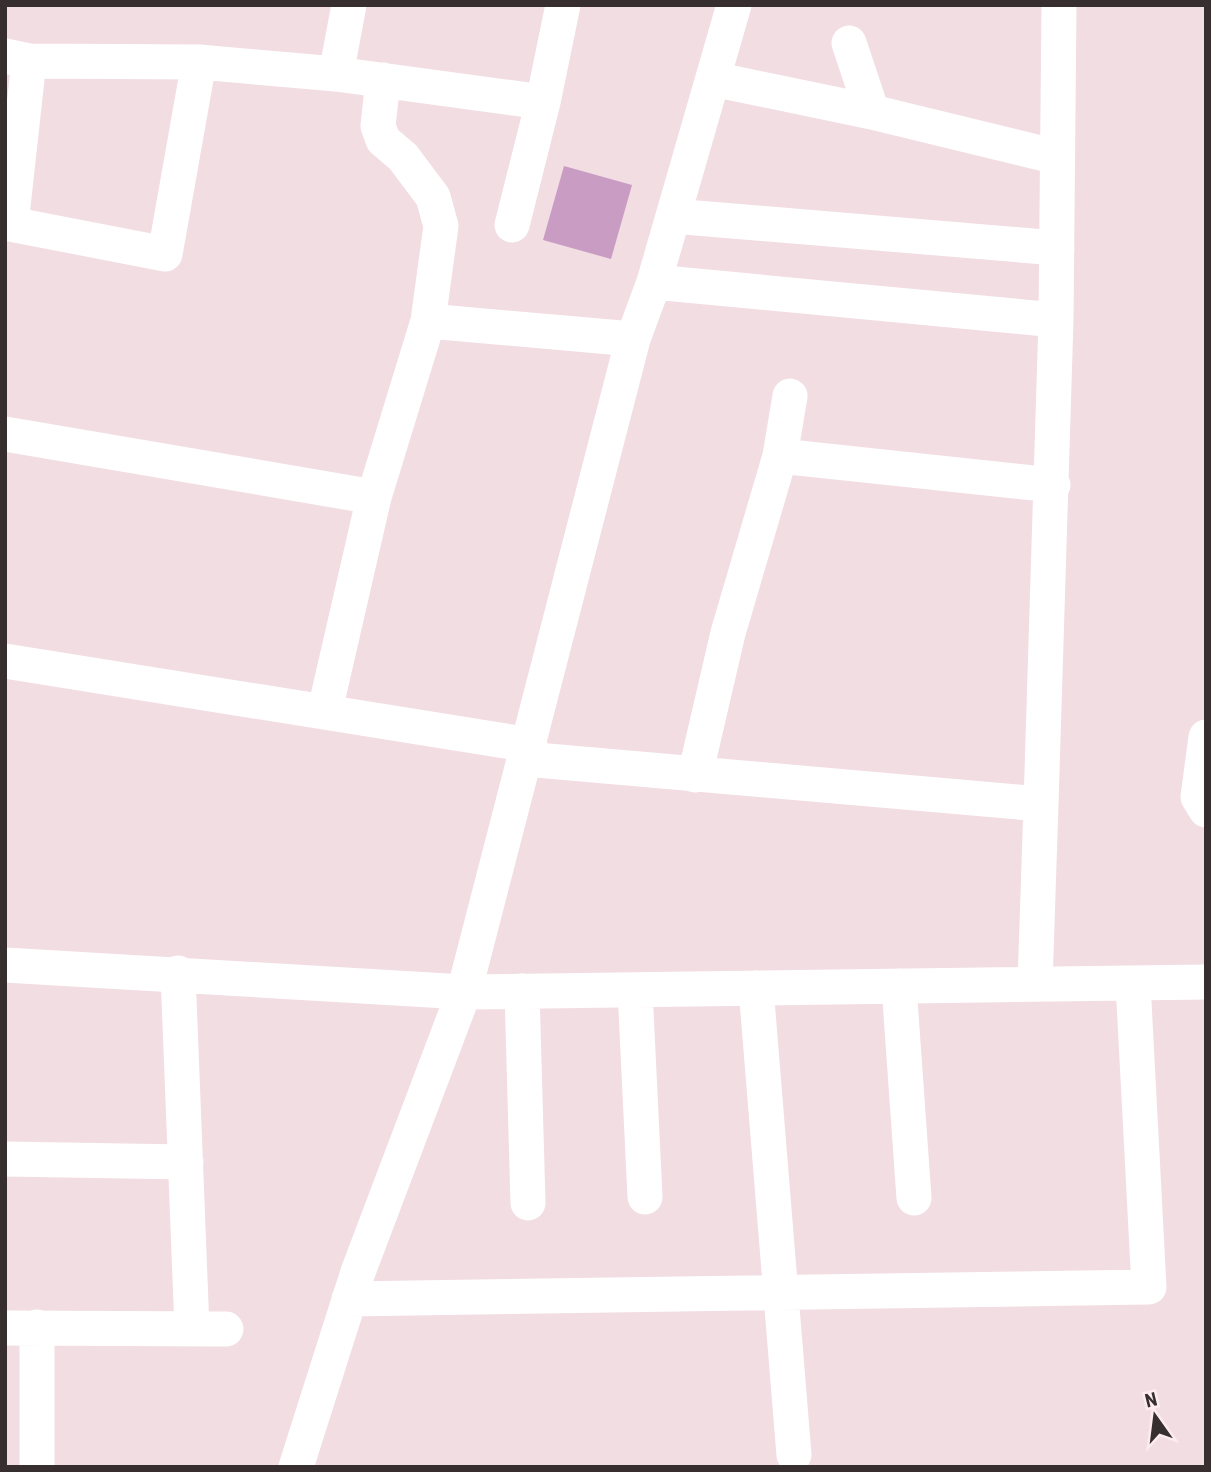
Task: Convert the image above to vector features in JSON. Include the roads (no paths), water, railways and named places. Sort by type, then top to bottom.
[{"type":"street","points":[[337,74],[349,5]]},
{"type":"street","points":[[512,225],[543,102],[563,5]]},
{"type":"street","points":[[296,1467],[349,1299],[464,992],[633,339],[654,282],[734,5]]},
{"type":"street","points":[[1035,984],[1053,485],[1059,5]]},
{"type":"street","points":[[849,43],[872,112]]},
{"type":"street","points":[[198,62],[166,254],[8,224],[17,59],[198,62],[337,74],[543,102]]},
{"type":"street","points":[[712,79],[872,112],[1057,157]]},
{"type":"street","points":[[325,710],[374,497],[430,304],[441,226],[433,197],[403,157],[383,140],[378,126],[383,80]]},
{"type":"street","points":[[673,216],[1056,248]]},
{"type":"street","points":[[654,282],[1056,320]]},
{"type":"street","points":[[430,304],[633,339]]},
{"type":"street","points":[[695,775],[728,633],[780,456],[790,396]]},
{"type":"street","points":[[5,434],[374,497]]},
{"type":"street","points":[[780,456],[1053,485]]},
{"type":"street","points":[[5,661],[325,710],[527,752],[695,775],[1041,804]]},
{"type":"street","points":[[1206,737],[1198,797],[1206,810]]},
{"type":"street","points":[[5,965],[178,973],[464,992],[1206,982]]},
{"type":"street","points":[[37,1467],[21,1327],[209,1329],[186,1162],[178,973]]},
{"type":"street","points":[[349,1299],[1149,1287],[1133,983]]},
{"type":"street","points":[[900,986],[914,1198]]},
{"type":"street","points":[[755,988],[794,1455]]},
{"type":"street","points":[[635,990],[645,1197]]},
{"type":"street","points":[[522,991],[528,1203]]},
{"type":"street","points":[[5,1158],[186,1162]]}]
